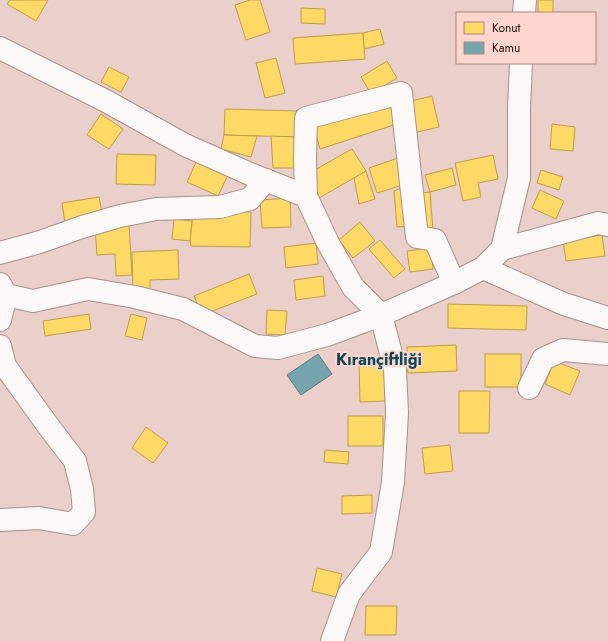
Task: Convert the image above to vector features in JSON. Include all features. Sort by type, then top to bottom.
[{"type":"street","points":[[524,12],[525,0]]},
{"type":"street","points":[[0,48],[106,101],[185,145],[306,196]]},
{"type":"street","points":[[502,250],[519,178],[519,108],[521,64]]},
{"type":"street","points":[[332,641],[350,594],[381,552],[393,482],[396,369],[381,315],[353,287],[328,243],[306,196],[304,158],[306,118],[402,93],[417,237],[435,240],[454,282]]},
{"type":"street","points":[[0,253],[40,242],[82,227],[120,216],[156,209],[220,207],[250,199],[266,180]]},
{"type":"street","points":[[0,320],[3,289],[33,301],[88,289],[135,296],[182,309],[255,346],[278,348],[327,335],[381,315],[483,268],[502,250],[598,224],[608,225]]},
{"type":"street","points":[[483,268],[564,304],[608,318]]},
{"type":"street","points":[[0,346],[5,366],[48,427],[75,461],[82,489],[84,512],[72,524],[39,518],[0,520]]},
{"type":"street","points":[[530,388],[543,359],[563,350],[608,354]]},
{"type":"building: Konut","points":[[10,0],[48,0],[36,21],[7,4]]},
{"type":"building: Konut","points":[[250,0],[260,0],[270,32],[246,40],[235,5]]},
{"type":"building: Konut","points":[[538,0],[553,0],[553,12],[538,12]]},
{"type":"building: Konut","points":[[301,8],[325,9],[325,24],[301,23]]},
{"type":"building: Konut","points":[[380,29],[384,44],[364,49],[363,33]]},
{"type":"building: Konut","points":[[363,33],[365,59],[295,64],[293,38]]},
{"type":"building: Konut","points":[[276,58],[285,93],[265,98],[256,63]]},
{"type":"building: Konut","points":[[387,61],[397,78],[371,94],[361,77]]},
{"type":"building: Konut","points":[[109,67],[129,77],[121,92],[101,82]]},
{"type":"building: Konut","points":[[432,96],[439,127],[413,133],[407,102]]},
{"type":"building: Konut","points":[[393,100],[400,123],[320,149],[313,123]]},
{"type":"building: Konut","points":[[225,109],[297,111],[296,137],[224,135]]},
{"type":"building: Konut","points":[[101,114],[123,129],[109,149],[87,135]]},
{"type":"building: Konut","points":[[552,124],[575,127],[573,151],[550,149]]},
{"type":"building: Konut","points":[[224,135],[257,136],[251,157],[221,149]]},
{"type":"building: Konut","points":[[271,136],[296,137],[295,168],[273,168]]},
{"type":"building: Konut","points":[[352,149],[366,171],[319,198],[306,175]]},
{"type":"building: Konut","points":[[117,154],[156,155],[155,185],[116,184]]},
{"type":"building: Konut","points":[[493,155],[498,179],[478,183],[481,197],[463,201],[455,163]]},
{"type":"building: Konut","points":[[398,158],[406,184],[377,193],[369,168]]},
{"type":"building: Konut","points":[[197,160],[228,175],[218,196],[187,182]]},
{"type":"building: Konut","points":[[452,168],[456,185],[430,192],[425,175]]},
{"type":"building: Konut","points":[[541,170],[563,177],[559,190],[537,183]]},
{"type":"building: Konut","points":[[366,171],[375,199],[359,204],[354,178]]},
{"type":"building: Konut","points":[[406,186],[411,226],[397,227],[394,191]]},
{"type":"building: Konut","points":[[540,190],[564,201],[556,219],[532,208]]},
{"type":"building: Konut","points":[[430,192],[433,231],[421,232],[417,193]]},
{"type":"building: Konut","points":[[99,197],[103,218],[65,223],[62,203]]},
{"type":"building: Konut","points":[[290,198],[291,227],[262,228],[260,200]]},
{"type":"building: Konut","points":[[191,212],[251,212],[250,247],[191,246]]},
{"type":"building: Konut","points":[[174,219],[192,221],[190,241],[172,239]]},
{"type":"building: Konut","points":[[360,222],[375,241],[353,258],[339,240]]},
{"type":"building: Konut","points":[[129,225],[132,275],[116,276],[115,254],[97,255],[95,227]]},
{"type":"building: Konut","points":[[602,235],[605,256],[566,261],[563,241]]},
{"type":"building: Konut","points":[[380,240],[405,269],[394,278],[369,249]]},
{"type":"building: Konut","points":[[316,243],[318,264],[286,268],[284,247]]},
{"type":"building: Konut","points":[[431,248],[433,269],[410,272],[407,251]]},
{"type":"building: Konut","points":[[178,250],[179,279],[150,280],[150,291],[133,291],[132,252]]},
{"type":"building: Konut","points":[[249,274],[257,294],[202,315],[194,296]]},
{"type":"building: Konut","points":[[323,276],[325,296],[296,300],[294,280]]},
{"type":"building: Konut","points":[[448,304],[527,306],[526,330],[448,328]]},
{"type":"building: Konut","points":[[267,310],[287,311],[285,335],[266,334]]},
{"type":"building: Konut","points":[[89,314],[91,329],[45,336],[43,321]]},
{"type":"building: Konut","points":[[131,314],[147,318],[142,340],[125,336]]},
{"type":"building: Konut","points":[[456,345],[457,371],[408,373],[407,347]]},
{"type":"building: Konut","points":[[485,354],[521,354],[521,387],[485,387]]},
{"type":"building: Konut","points":[[384,360],[385,401],[360,402],[359,361]]},
{"type":"building: Konut","points":[[554,361],[580,371],[570,395],[545,384]]},
{"type":"building: Konut","points":[[459,391],[490,391],[489,433],[459,433]]},
{"type":"building: Konut","points":[[348,416],[383,416],[383,446],[348,446]]},
{"type":"building: Konut","points":[[146,427],[168,443],[153,463],[132,448]]},
{"type":"building: Konut","points":[[450,445],[453,471],[425,474],[422,448]]},
{"type":"building: Konut","points":[[325,450],[349,452],[348,464],[324,462]]},
{"type":"building: Konut","points":[[372,495],[372,513],[342,514],[342,496]]},
{"type":"building: Konut","points":[[317,568],[342,574],[336,597],[312,591]]},
{"type":"building: Konut","points":[[366,606],[397,606],[396,635],[365,635]]},
{"type":"building: Kamu","points":[[318,354],[332,374],[301,395],[287,375]]},
{"type":"district","name":"Kırançiftliği","points":[[379,359]]}]
